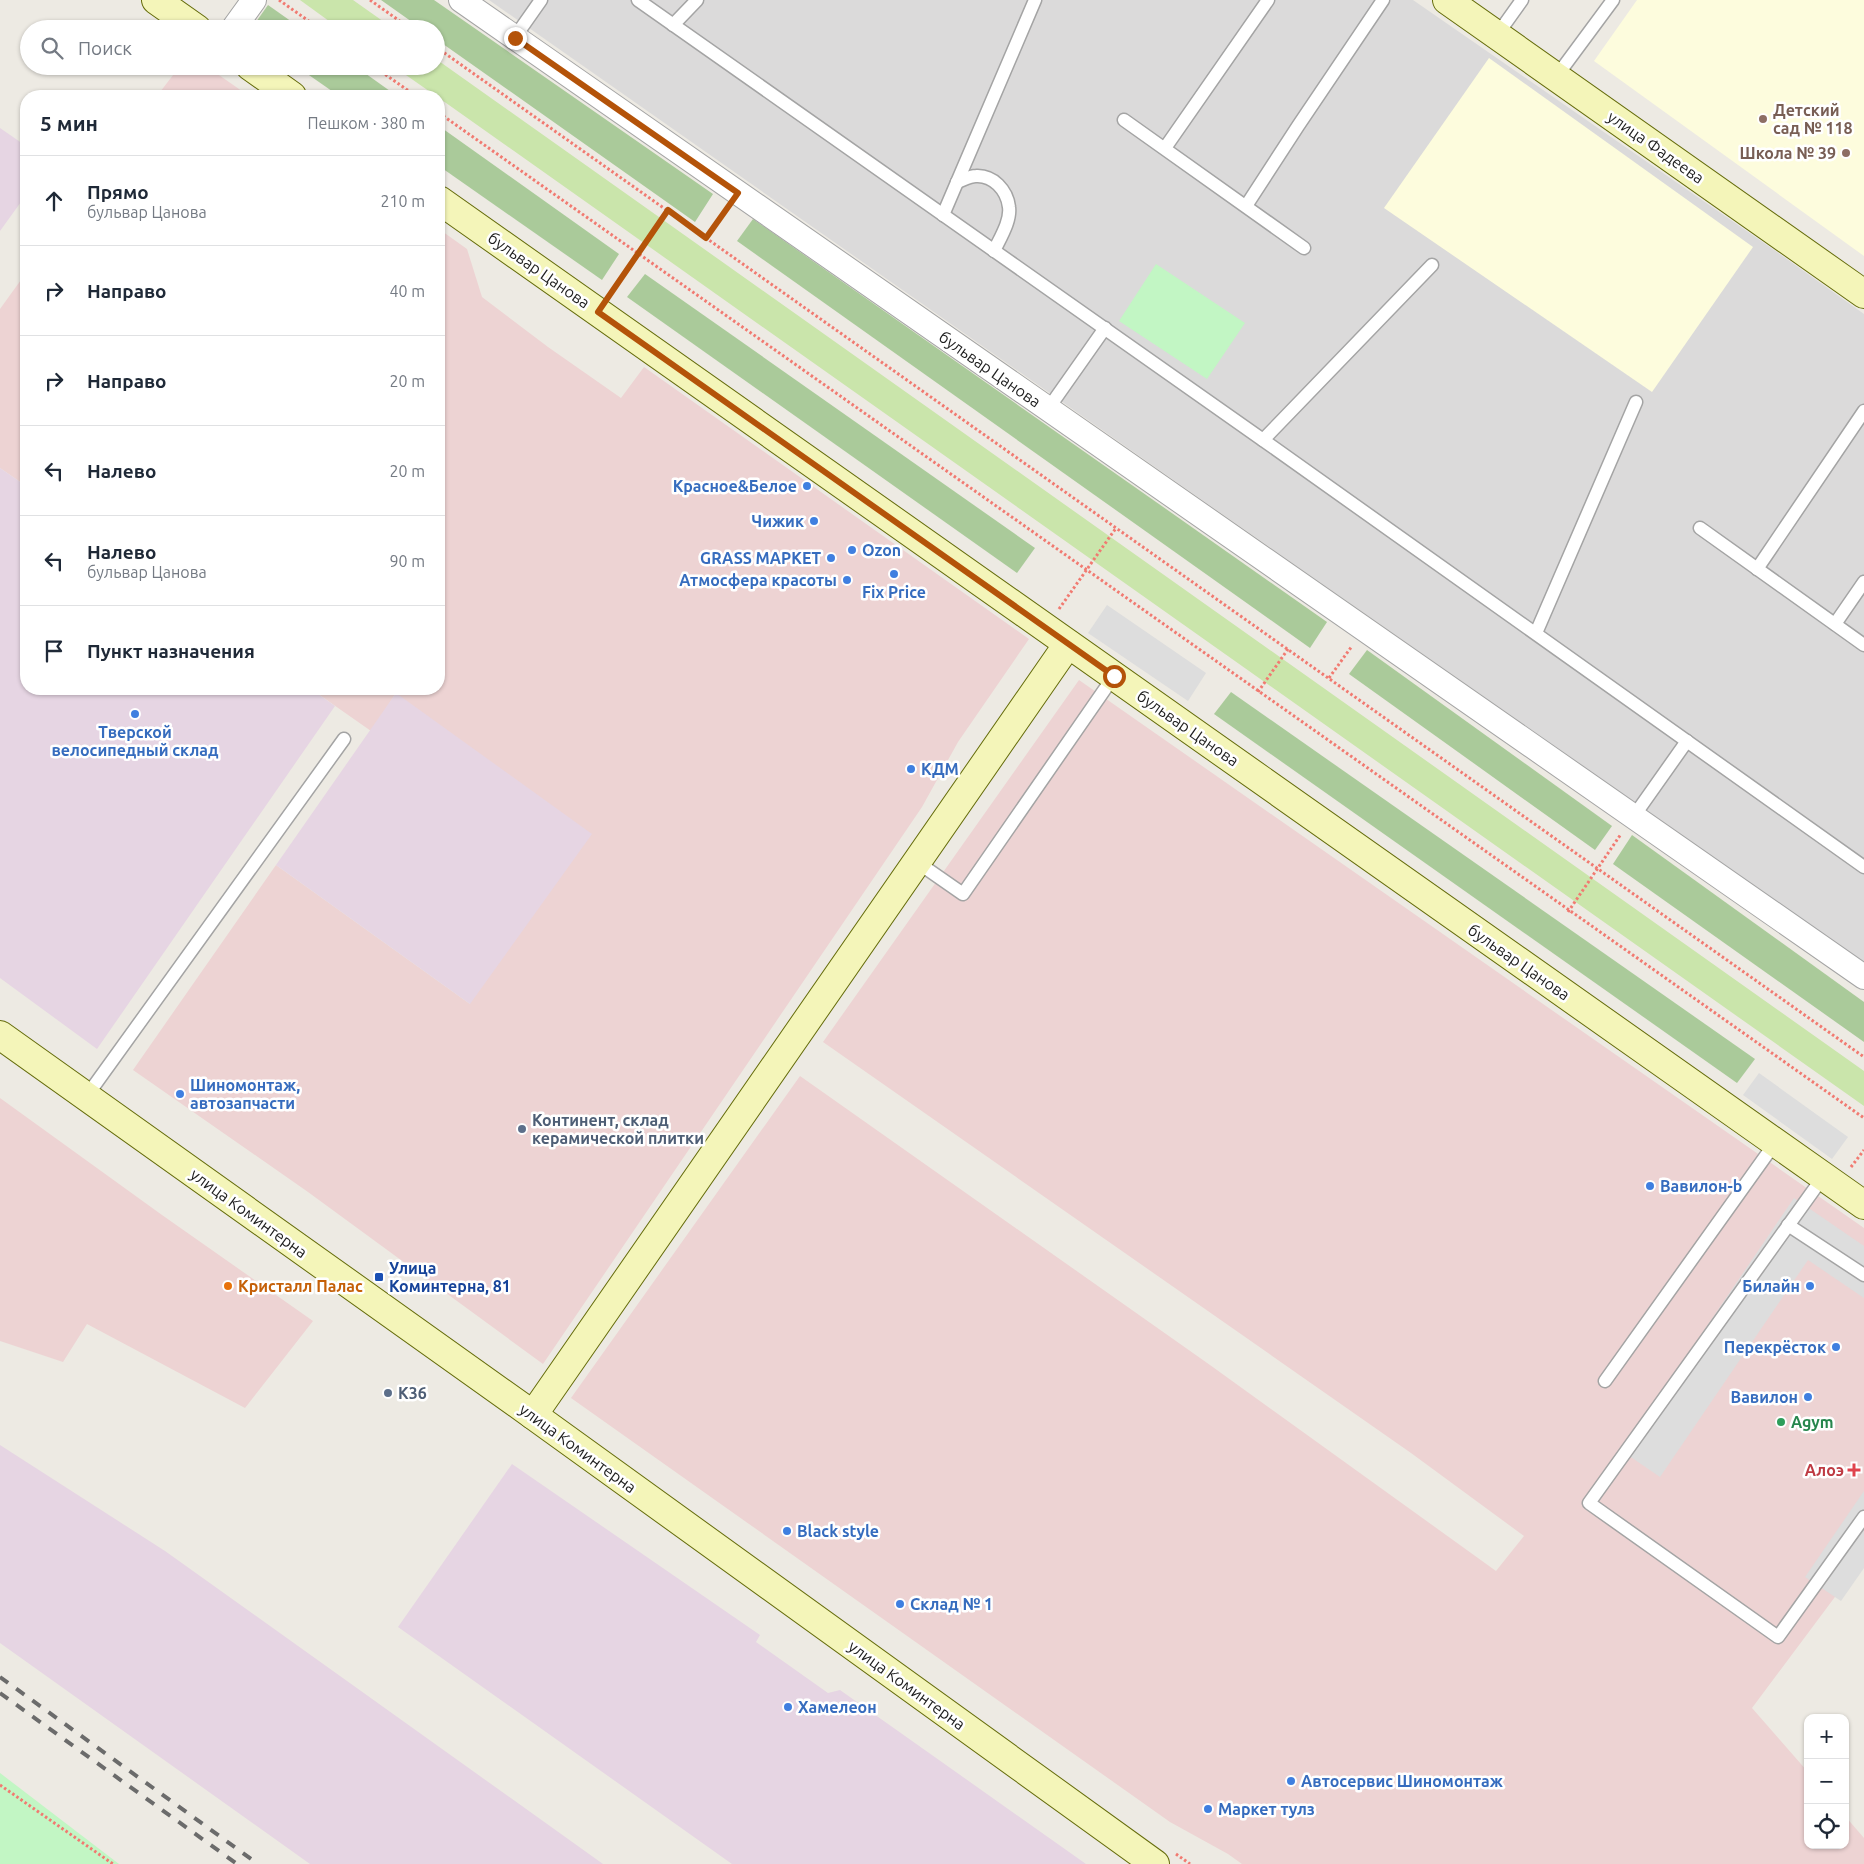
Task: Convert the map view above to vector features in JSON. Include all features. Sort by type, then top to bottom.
[{"type":"street","points":[[156,0],[184,20]]},
{"type":"street","points":[[240,20],[254,0]]},
{"type":"street","name":"бульвар Цанова","points":[[461,0],[1864,977]]},
{"type":"street","name":"улица Фадеева","points":[[1453,2],[1864,294]]},
{"type":"street","points":[[263,75],[284,90]]},
{"type":"street","name":"бульвар Цанова","points":[[445,204],[1864,1205]]},
{"type":"street","points":[[533,1415],[1068,644]]},
{"type":"street","name":"улица Коминтерна","points":[[0,1035],[533,1415],[1155,1864]]},
{"type":"lane","points":[[515,38],[541,0]]},
{"type":"lane","points":[[638,0],[1105,328],[1687,741],[1862,861]]},
{"type":"lane","points":[[673,25],[697,0]]},
{"type":"lane","points":[[943,215],[1035,0]]},
{"type":"lane","points":[[1165,148],[1268,0]]},
{"type":"lane","points":[[1246,206],[1383,0]]},
{"type":"lane","points":[[1497,35],[1522,0]]},
{"type":"lane","points":[[1556,77],[1613,0]]},
{"type":"lane","points":[[1124,120],[1304,248]]},
{"type":"lane","points":[[957,182],[975,176],[993,179],[1004,191],[1010,208],[1006,225],[994,251]]},
{"type":"lane","points":[[1263,440],[1432,265]]},
{"type":"lane","points":[[1048,409],[1105,328]]},
{"type":"lane","points":[[1536,633],[1636,402]]},
{"type":"lane","points":[[1757,569],[1864,411]]},
{"type":"lane","points":[[1700,528],[1864,645]]},
{"type":"lane","points":[[1835,624],[1864,582]]},
{"type":"lane","points":[[917,862],[963,894],[1114,676]]},
{"type":"lane","points":[[86,1097],[344,739]]},
{"type":"lane","points":[[1634,816],[1687,741]]},
{"type":"lane","points":[[1605,1381],[1775,1143]]},
{"type":"lane","points":[[1823,1176],[1589,1503],[1778,1638],[1864,1517]]},
{"type":"lane","points":[[1788,1225],[1864,1275]]},
{"type":"path","points":[[279,0],[307,20]]},
{"type":"path","points":[[370,0],[398,20]]},
{"type":"path","points":[[445,53],[1864,1057]]},
{"type":"path","points":[[386,75],[407,90]]},
{"type":"path","points":[[445,117],[1864,1118]]},
{"type":"path","points":[[706,238],[738,193]]},
{"type":"path","points":[[598,312],[668,210]]},
{"type":"path","points":[[1055,615],[1116,528]]},
{"type":"path","points":[[1329,678],[1364,629]]},
{"type":"path","points":[[1258,692],[1288,649]]},
{"type":"path","points":[[1569,911],[1634,816]]},
{"type":"path","points":[[0,1785],[113,1864]]},
{"type":"shaded area","points":[[489,0],[1413,0],[1777,252],[1864,314],[1864,962],[1182,486]]},
{"type":"shaded area","name":"Детский сад № 118","points":[[1637,0],[1864,0],[1864,256],[1594,61]]},
{"type":"shaded area","points":[[1489,58],[1753,247],[1652,392],[1384,208]]},
{"type":"shaded area","points":[[173,75],[219,75],[240,90],[162,90]]},
{"type":"shaded area","points":[[0,128],[20,142],[20,203],[0,231]]},
{"type":"shaded area","points":[[445,233],[467,249],[482,297],[548,347],[621,398],[644,367],[1029,639],[958,742],[922,807],[543,1364],[308,1192],[133,1070],[276,865],[470,1004],[396,695],[445,695]]},
{"type":"shaded area","points":[[20,281],[20,482],[0,468],[0,309]]},
{"type":"shaded area","points":[[0,468],[20,482],[20,695],[319,695],[335,706],[97,1049],[0,978]]},
{"type":"shaded area","points":[[1107,605],[1206,673],[1188,701],[1088,633]]},
{"type":"shaded area","points":[[1079,680],[1864,1228],[1864,1558],[1752,1708],[1804,1767],[1804,1849],[1849,1849],[1849,1821],[1864,1838],[1864,1864],[1242,1864],[1228,1854],[1170,1822],[571,1398],[800,1076],[1210,1365],[1496,1571],[1524,1536],[1411,1453],[823,1042]]},
{"type":"shaded area","points":[[320,695],[395,695],[371,731]]},
{"type":"shaded area","points":[[395,695],[399,695],[592,834],[470,1004],[276,865]]},
{"type":"shaded area","points":[[1759,1073],[1848,1137],[1832,1159],[1743,1095]]},
{"type":"shaded area","points":[[0,1098],[313,1321],[245,1408],[87,1324],[63,1362],[0,1341]]},
{"type":"shaded area","points":[[1794,1198],[1864,1246],[1864,1298],[1808,1260],[1660,1477],[1622,1451]]},
{"type":"shaded area","points":[[0,1445],[165,1551],[603,1864],[310,1864],[0,1643]]},
{"type":"shaded area","points":[[512,1464],[760,1635],[756,1642],[828,1693],[840,1690],[1086,1864],[732,1864],[398,1627]]},
{"type":"shaded area","points":[[1864,1491],[1864,1568],[1841,1601],[1805,1577]]},
{"type":"green space","points":[[300,0],[353,0],[381,20],[328,20]]},
{"type":"green space","points":[[381,0],[434,0],[713,194],[695,222],[445,45],[445,20],[409,20]]},
{"type":"green space","points":[[268,5],[289,20],[257,20]]},
{"type":"green space","points":[[445,65],[1864,1071],[1864,1106],[445,102],[445,90],[427,90],[406,75],[445,75]]},
{"type":"green space","points":[[309,75],[368,75],[389,90],[330,90]]},
{"type":"green space","points":[[445,130],[619,254],[602,280],[445,170]]},
{"type":"green space","points":[[753,219],[1327,622],[1310,648],[737,241]]},
{"type":"green space","points":[[1156,264],[1245,323],[1207,379],[1119,321]]},
{"type":"green space","points":[[645,274],[1035,548],[1017,573],[627,297]]},
{"type":"green space","points":[[1367,650],[1612,826],[1595,850],[1349,674]]},
{"type":"green space","points":[[1231,692],[1755,1059],[1737,1083],[1214,714]]},
{"type":"green space","points":[[1632,835],[1864,1002],[1864,1042],[1613,864]]},
{"type":"green space","points":[[0,1773],[119,1864],[0,1864]]},
{"type":"railway","points":[[0,1677],[258,1864]]},
{"type":"railway","points":[[0,1693],[237,1864]]},
{"type":"place","name":"Детский сад № 118","points":[[1763,119]]},
{"type":"place","name":"Школа № 39","points":[[1846,153]]},
{"type":"place","name":"Красное&Белое","points":[[807,486]]},
{"type":"place","name":"Чижик","points":[[814,521]]},
{"type":"place","name":"Ozon","points":[[852,550]]},
{"type":"place","name":"GRASS МАРКЕТ","points":[[831,558]]},
{"type":"place","name":"Fix Price","points":[[894,574]]},
{"type":"place","name":"Атмосфера красоты","points":[[847,580]]},
{"type":"place","name":"Тверской велосипедный склад","points":[[135,714]]},
{"type":"place","name":"КДМ","points":[[911,769]]},
{"type":"place","name":"Шиномонтаж, автозапчасти","points":[[180,1094]]},
{"type":"place","name":"Континент, склад керамической плитки","points":[[522,1129]]},
{"type":"place","name":"Вавилон-b","points":[[1650,1186]]},
{"type":"place","name":"Улица Коминтерна, 81","points":[[379,1277]]},
{"type":"place","name":"Кристалл Палас","points":[[228,1286]]},
{"type":"place","name":"Билайн","points":[[1810,1286]]},
{"type":"place","name":"Перекрёсток","points":[[1836,1347]]},
{"type":"place","name":"К36","points":[[388,1393]]},
{"type":"place","name":"Вавилон","points":[[1808,1397]]},
{"type":"place","name":"Agym","points":[[1781,1422]]},
{"type":"place","name":"Алоэ","points":[[1854,1470]]},
{"type":"place","name":"Black style","points":[[787,1531]]},
{"type":"place","name":"Склад № 1","points":[[900,1604]]},
{"type":"place","name":"Хамелеон","points":[[788,1707]]},
{"type":"place","name":"Автосервис Шиномонтаж","points":[[1291,1781]]},
{"type":"place","name":"Маркет тулз","points":[[1208,1809]]},
{"type":"route","points":[[515,38],[738,193],[706,238],[668,210],[598,312],[1114,676]]}]
